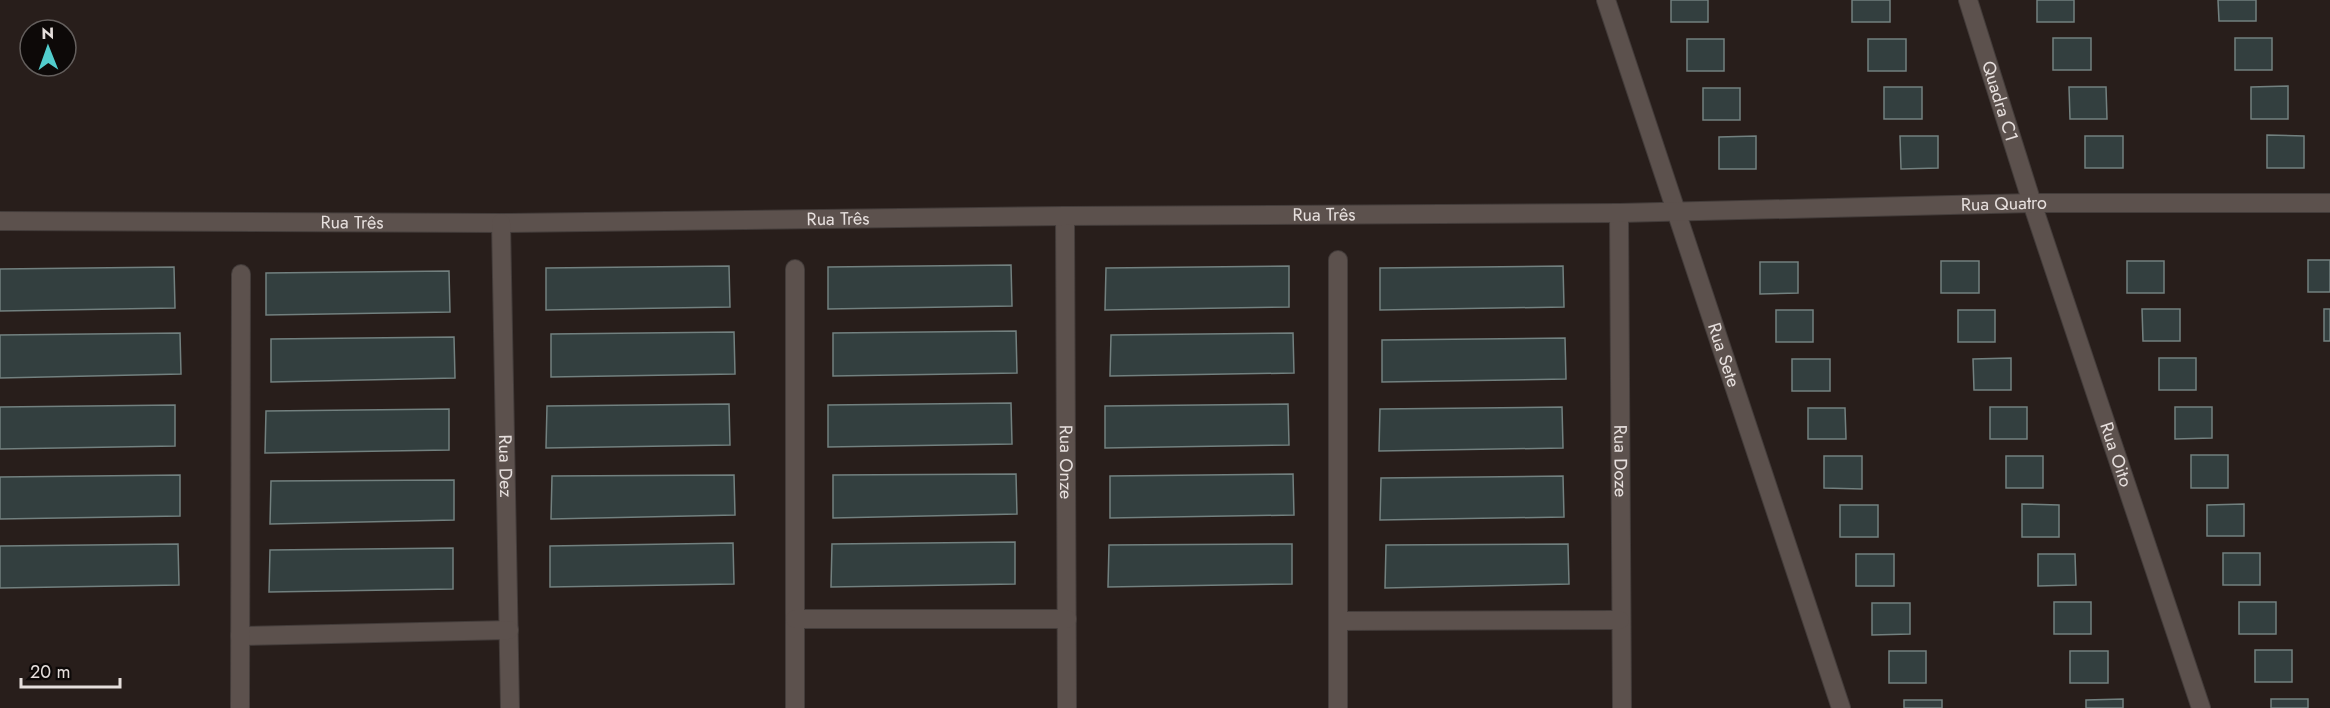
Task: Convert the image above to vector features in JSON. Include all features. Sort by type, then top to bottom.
[{"type":"street","name":"Rua Sete","points":[[1606,0],[1841,708]]},
{"type":"street","name":"Quadra C1","points":[[1968,0],[2032,202]]},
{"type":"street","name":"Rua Quatro","points":[[1677,212],[2032,202],[2330,202]]},
{"type":"street","name":"Rua Oito","points":[[2032,202],[2201,708]]},
{"type":"street","name":"Rua Três","points":[[0,221],[501,223],[1677,212]]},
{"type":"street","name":"Rua Doze","points":[[1619,213],[1622,708]]},
{"type":"street","name":"Rua Onze","points":[[1065,216],[1067,708]]},
{"type":"street","name":"Rua Dez","points":[[501,223],[510,708]]},
{"type":"street","points":[[1338,260],[1338,708]]},
{"type":"street","points":[[795,269],[795,708]]},
{"type":"street","points":[[240,708],[241,274]]},
{"type":"street","points":[[795,619],[1067,619]]},
{"type":"street","points":[[1338,621],[1620,620]]},
{"type":"street","points":[[240,636],[508,630]]},
{"type":"building","points":[[1671,0],[1708,0],[1708,22],[1671,22]]},
{"type":"building","points":[[1852,0],[1890,0],[1890,22],[1852,22]]},
{"type":"building","points":[[2037,0],[2074,0],[2074,22],[2037,22]]},
{"type":"building","points":[[2218,0],[2256,0],[2256,21],[2219,21]]},
{"type":"building","points":[[2053,38],[2091,38],[2091,70],[2053,70]]},
{"type":"building","points":[[2235,38],[2272,38],[2272,70],[2235,70]]},
{"type":"building","points":[[1687,39],[1724,39],[1724,71],[1687,71]]},
{"type":"building","points":[[1868,39],[1906,39],[1906,71],[1868,71]]},
{"type":"building","points":[[2288,86],[2288,119],[2251,119],[2251,87]]},
{"type":"building","points":[[1884,87],[1922,87],[1922,119],[1884,119]]},
{"type":"building","points":[[2069,87],[2106,87],[2107,119],[2070,119]]},
{"type":"building","points":[[1703,88],[1740,88],[1740,120],[1703,120]]},
{"type":"building","points":[[2267,135],[2304,136],[2304,168],[2267,168]]},
{"type":"building","points":[[1756,136],[1756,169],[1719,169],[1719,137]]},
{"type":"building","points":[[1900,136],[1938,136],[1938,168],[1901,169]]},
{"type":"building","points":[[2085,136],[2123,136],[2123,168],[2085,168]]},
{"type":"building","points":[[2308,260],[2330,260],[2330,292],[2308,292]]},
{"type":"building","points":[[1941,261],[1979,261],[1979,293],[1941,293]]},
{"type":"building","points":[[2127,261],[2164,261],[2164,293],[2127,293]]},
{"type":"building","points":[[1760,262],[1798,262],[1798,293],[1760,294]]},
{"type":"building","points":[[1011,265],[1012,306],[828,309],[828,267]]},
{"type":"building","points":[[729,266],[730,307],[546,310],[546,268]]},
{"type":"building","points":[[1289,266],[1289,307],[1105,310],[1106,268]]},
{"type":"building","points":[[1563,266],[1564,307],[1380,310],[1380,268]]},
{"type":"building","points":[[174,267],[175,308],[0,311],[0,269]]},
{"type":"building","points":[[449,271],[450,312],[266,315],[266,273]]},
{"type":"building","points":[[2142,309],[2180,309],[2180,341],[2143,341]]},
{"type":"building","points":[[2324,309],[2330,309],[2330,341],[2324,341]]},
{"type":"building","points":[[1776,310],[1813,310],[1813,342],[1776,342]]},
{"type":"building","points":[[1958,310],[1995,310],[1995,342],[1958,342]]},
{"type":"building","points":[[1016,331],[1017,373],[833,376],[833,333]]},
{"type":"building","points":[[734,332],[735,374],[551,377],[551,334]]},
{"type":"building","points":[[180,333],[181,374],[0,378],[0,335]]},
{"type":"building","points":[[1293,333],[1294,373],[1110,376],[1111,335]]},
{"type":"building","points":[[454,337],[455,378],[271,382],[271,339]]},
{"type":"building","points":[[1565,338],[1566,379],[1382,382],[1382,340]]},
{"type":"building","points":[[2011,358],[2011,390],[1974,390],[1973,359]]},
{"type":"building","points":[[2159,358],[2196,358],[2196,390],[2159,390]]},
{"type":"building","points":[[1792,359],[1830,359],[1830,391],[1792,391]]},
{"type":"building","points":[[1011,403],[1012,444],[828,447],[828,405]]},
{"type":"building","points":[[729,404],[730,445],[546,448],[547,406]]},
{"type":"building","points":[[1288,404],[1289,445],[1105,448],[1105,406]]},
{"type":"building","points":[[175,405],[175,446],[0,449],[0,407]]},
{"type":"building","points":[[1562,407],[1563,448],[1379,451],[1380,409]]},
{"type":"building","points":[[1990,407],[2027,407],[2027,439],[1990,439]]},
{"type":"building","points":[[2175,407],[2212,407],[2212,438],[2175,439]]},
{"type":"building","points":[[1808,408],[1845,408],[1846,439],[1808,439]]},
{"type":"building","points":[[449,409],[449,450],[265,453],[266,411]]},
{"type":"building","points":[[2191,455],[2228,455],[2228,488],[2191,488]]},
{"type":"building","points":[[1824,456],[1862,456],[1862,489],[1824,488]]},
{"type":"building","points":[[2006,456],[2043,456],[2043,488],[2006,488]]},
{"type":"building","points":[[1016,474],[1017,514],[833,518],[833,475]]},
{"type":"building","points":[[1293,474],[1294,515],[1110,518],[1110,476]]},
{"type":"building","points":[[180,475],[180,516],[0,519],[0,477]]},
{"type":"building","points":[[734,475],[735,515],[551,519],[552,476]]},
{"type":"building","points":[[1563,476],[1564,517],[1380,520],[1381,478]]},
{"type":"building","points":[[454,480],[454,520],[270,524],[271,481]]},
{"type":"building","points":[[2022,504],[2059,505],[2059,537],[2022,537]]},
{"type":"building","points":[[2244,504],[2244,536],[2207,536],[2207,505]]},
{"type":"building","points":[[1840,505],[1878,505],[1878,537],[1840,537]]},
{"type":"building","points":[[1015,542],[1015,584],[831,587],[832,544]]},
{"type":"building","points":[[733,543],[734,584],[550,587],[550,546]]},
{"type":"building","points":[[178,544],[179,585],[0,588],[0,546]]},
{"type":"building","points":[[1292,544],[1292,584],[1108,587],[1109,545]]},
{"type":"building","points":[[1568,544],[1569,584],[1385,588],[1386,545]]},
{"type":"building","points":[[453,548],[453,589],[269,592],[270,550]]},
{"type":"building","points":[[2223,553],[2260,553],[2260,585],[2223,585]]},
{"type":"building","points":[[1856,554],[1894,554],[1894,586],[1856,586]]},
{"type":"building","points":[[2038,554],[2075,554],[2076,585],[2038,586]]},
{"type":"building","points":[[2054,602],[2091,602],[2091,634],[2054,634]]},
{"type":"building","points":[[2239,602],[2276,602],[2276,634],[2239,634]]},
{"type":"building","points":[[1872,603],[1910,603],[1910,634],[1872,635]]},
{"type":"building","points":[[2255,650],[2292,650],[2292,682],[2255,682]]},
{"type":"building","points":[[1889,651],[1926,651],[1926,683],[1889,683]]},
{"type":"building","points":[[2070,651],[2108,651],[2108,683],[2070,683]]},
{"type":"building","points":[[2123,699],[2123,708],[2086,708],[2086,700]]},
{"type":"building","points":[[2271,699],[2308,699],[2308,708],[2271,708]]},
{"type":"building","points":[[1904,700],[1942,700],[1942,708],[1904,708]]}]
